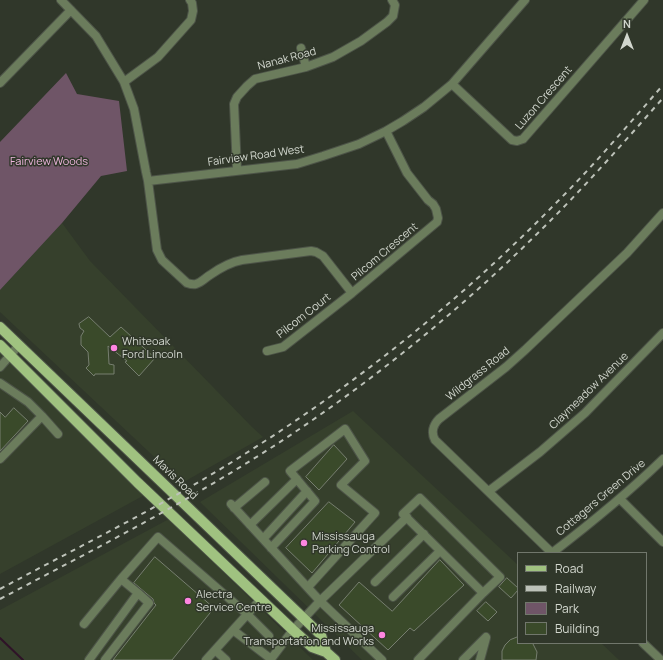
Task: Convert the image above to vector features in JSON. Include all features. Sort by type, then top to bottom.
[{"type":"main road","name":"Mavis Road","points":[[0,327],[320,635],[326,652]]},
{"type":"main road","name":"Mavis Road","points":[[0,345],[137,482],[261,600],[312,647],[326,652],[335,660]]},
{"type":"street","name":"Pilcom Crescent","points":[[61,0],[96,36],[124,82],[134,109],[148,181],[157,250],[162,260],[187,283],[192,285],[196,284],[208,275],[234,262],[311,251],[323,256],[352,293],[435,224],[438,218],[433,204],[428,200],[407,173],[386,132]]},
{"type":"street","points":[[124,82],[158,57],[191,20],[194,11],[190,0]]},
{"type":"street","name":"Nanak Road","points":[[237,170],[234,104],[247,86],[255,79],[306,67],[333,57],[361,41],[393,16],[395,5],[392,0]]},
{"type":"street","name":"Fairview Road West","points":[[148,181],[297,164],[359,144],[386,132],[424,107],[452,84],[524,0]]},
{"type":"street","name":"Luzon Crescent","points":[[452,84],[512,140],[517,141],[523,139],[644,0]]},
{"type":"street","points":[[0,83],[71,10]]},
{"type":"street","points":[[301,48],[306,67]]},
{"type":"street","name":"Wildgrass Road","points":[[551,552],[435,440],[432,433],[435,424],[439,420],[525,350],[627,253],[663,213]]},
{"type":"street","name":"Pilcom Court","points":[[267,351],[283,347],[352,293]]},
{"type":"street","name":"Claymeadow Avenue","points":[[489,492],[540,452],[585,413],[663,333]]},
{"type":"street","points":[[0,367],[19,345]]},
{"type":"street","points":[[0,383],[28,402],[58,434]]},
{"type":"street","points":[[0,459],[42,416]]},
{"type":"street","points":[[271,548],[315,501],[290,471],[345,429],[365,461],[341,485],[375,513],[308,587]]},
{"type":"street","name":"Cottagers Green Drive","points":[[553,552],[620,499],[663,459]]},
{"type":"street","points":[[250,525],[297,479]]},
{"type":"street","points":[[265,482],[232,506],[320,601],[382,660]]},
{"type":"street","points":[[263,538],[307,491]]},
{"type":"street","points":[[418,660],[500,577],[420,498],[403,514],[483,593]]},
{"type":"street","points":[[620,499],[663,542]]},
{"type":"street","points":[[233,630],[270,660],[293,630],[320,601],[406,517]]},
{"type":"street","points":[[374,582],[424,534]]},
{"type":"street","points":[[84,624],[158,536],[270,636]]},
{"type":"street","points":[[393,598],[440,550]]},
{"type":"street","points":[[105,660],[149,603],[121,579]]},
{"type":"street","points":[[89,660],[138,593]]},
{"type":"street","points":[[206,660],[261,600]]},
{"type":"street","points":[[463,660],[486,637],[480,660]]},
{"type":"street","points":[[644,644],[661,660]]},
{"type":"street","points":[[215,650],[226,660]]},
{"type":"shaded area","points":[[62,223],[90,261],[263,437],[182,483],[0,312],[0,290]]},
{"type":"shaded area","points":[[0,354],[150,492],[0,574]]},
{"type":"shaded area","points":[[353,411],[517,564],[517,644],[602,644],[619,660],[362,660],[200,502]]},
{"type":"shaded area","points":[[169,519],[313,660],[0,660],[0,610]]},
{"type":"green space","name":"Fairview Woods","points":[[66,73],[77,94],[119,101],[127,171],[101,176],[62,223],[0,290],[0,142]]},
{"type":"building","name":"Whiteoak Ford Lincoln","points":[[89,317],[110,337],[121,327],[155,358],[139,376],[125,362],[127,361],[108,346],[109,364],[114,365],[114,374],[95,374],[94,376],[86,368],[89,365],[88,352],[81,345],[81,336],[84,331],[80,328],[79,324]]},
{"type":"building","points":[[14,408],[28,421],[0,451],[0,412],[5,417]]},
{"type":"building","points":[[334,445],[347,459],[319,490],[306,477]]},
{"type":"building","points":[[329,502],[355,522],[312,573],[286,548]]},
{"type":"building","points":[[155,557],[214,608],[172,660],[113,660],[156,605],[153,599],[134,583]]},
{"type":"building","points":[[440,560],[464,585],[414,631],[410,628],[388,650],[339,605],[359,582],[392,611]]},
{"type":"building","points":[[507,578],[517,587],[517,591],[511,598],[499,587]]},
{"type":"building","points":[[486,602],[497,612],[488,621],[477,611]]},
{"type":"building","points":[[517,637],[517,644],[533,644],[537,652],[536,660],[502,660],[502,651],[510,640]]},
{"type":"waterway","points":[[0,638],[23,660]]},
{"type":"railway","points":[[0,589],[127,522],[220,469],[293,423],[373,365],[450,302],[523,236],[612,144],[663,85]]},
{"type":"railway","points":[[0,599],[145,522],[217,481],[286,438],[356,389],[456,309],[519,252],[578,192],[663,98]]},
{"type":"place","name":"Whiteoak Ford Lincoln","points":[[114,348]]},
{"type":"place","name":"Mississauga Parking Control","points":[[304,543]]},
{"type":"place","name":"Alectra Service Centre","points":[[188,601]]},
{"type":"place","name":"Mississauga Transportation and Works","points":[[382,635]]}]
